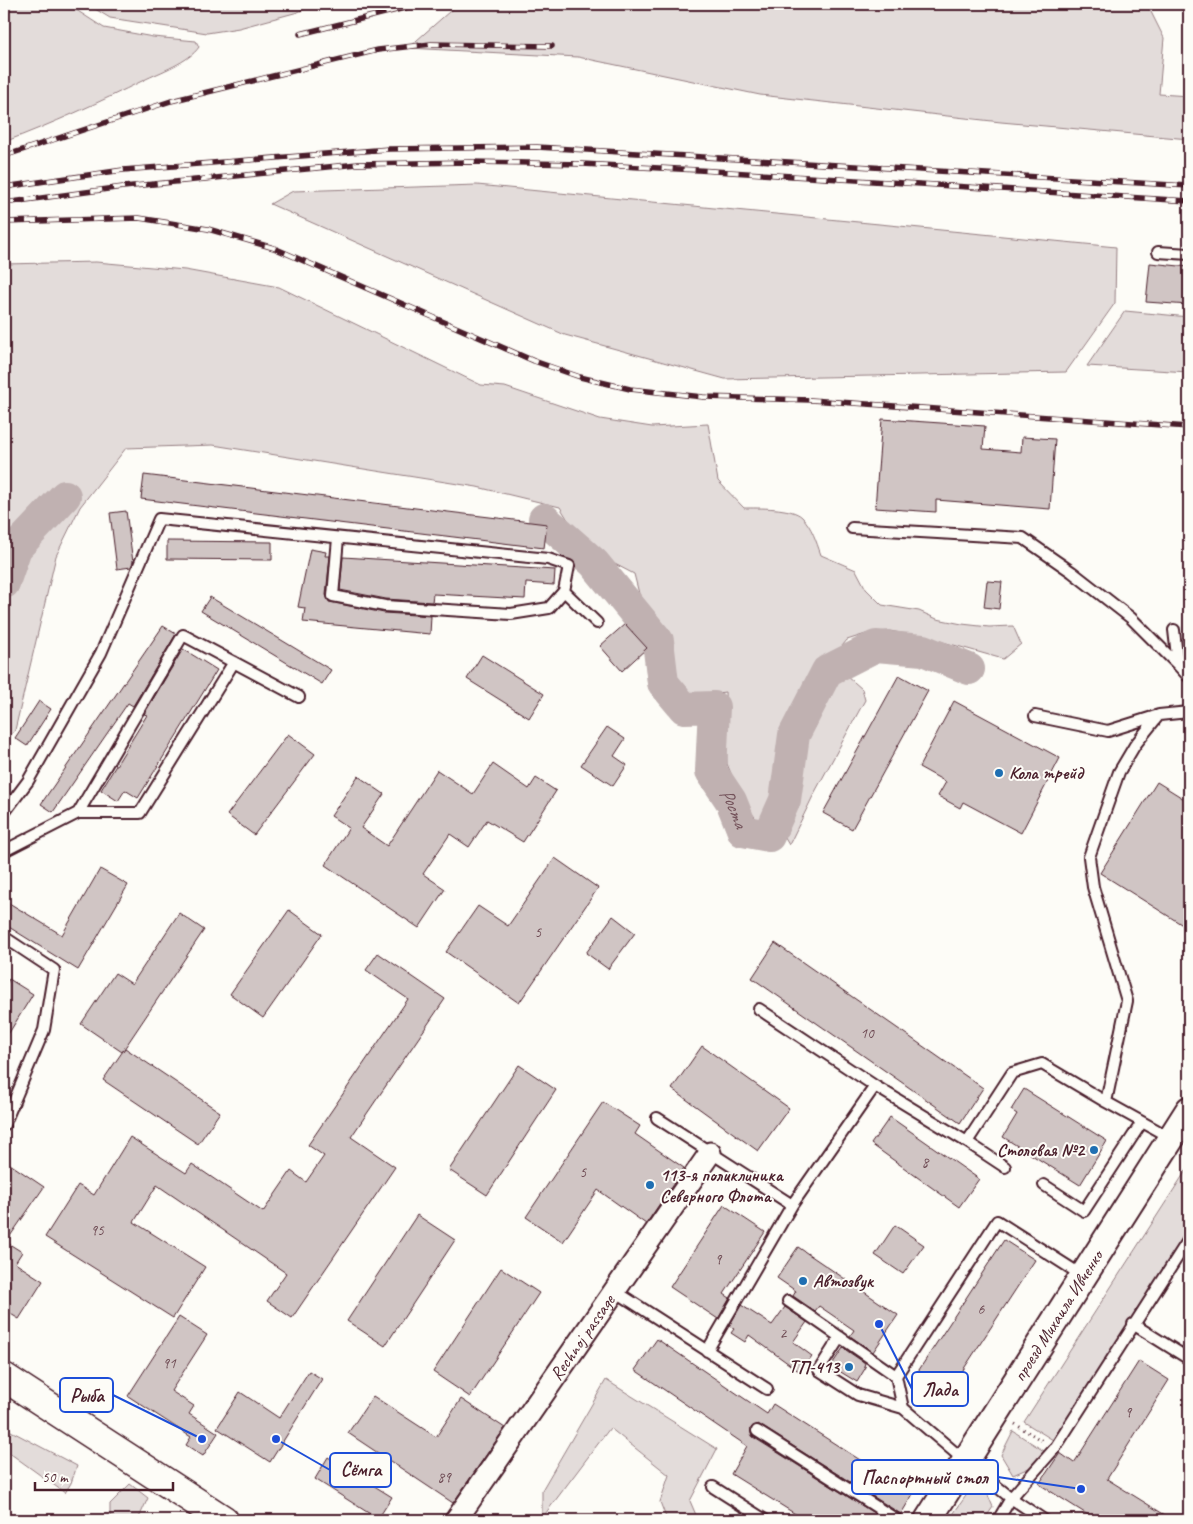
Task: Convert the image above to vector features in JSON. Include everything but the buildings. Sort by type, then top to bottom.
[{"type":"main road","points":[[4,1377],[224,1520]]},
{"type":"street","name":"проезд Михаила Ивченко","points":[[928,1520],[1189,1110]]},
{"type":"street","name":"Rechnoj passage","points":[[456,1520],[710,1153]]},
{"type":"lane","points":[[1158,252],[1189,254]]},
{"type":"lane","points":[[4,813],[28,782],[101,653],[160,519],[548,559],[569,566],[564,591],[549,608],[511,614],[386,606],[333,596],[338,538]]},
{"type":"lane","points":[[852,528],[1023,538],[1072,572],[1131,618],[1189,677]]},
{"type":"lane","points":[[564,591],[597,623]]},
{"type":"lane","points":[[1174,630],[1178,665]]},
{"type":"lane","points":[[78,813],[183,635],[299,696]]},
{"type":"lane","points":[[4,851],[78,813],[140,813],[234,662]]},
{"type":"lane","points":[[1036,716],[1108,731],[1159,715],[1189,712]]},
{"type":"lane","points":[[1106,1102],[1126,1001],[1092,887],[1089,857],[1119,772],[1135,745],[1159,715]]},
{"type":"lane","points":[[4,937],[54,970],[44,1030],[4,1125]]},
{"type":"lane","points":[[758,1009],[1005,1168]]},
{"type":"lane","points":[[967,1142],[1012,1073],[1042,1064],[1171,1138]]},
{"type":"lane","points":[[707,1350],[792,1205],[875,1086]]},
{"type":"lane","points":[[657,1118],[792,1205]]},
{"type":"lane","points":[[1044,1185],[1084,1211],[1142,1122]]},
{"type":"lane","points":[[896,1376],[997,1221],[1084,1276]]},
{"type":"lane","points":[[998,1520],[1011,1498],[1055,1448],[1189,1239]]},
{"type":"lane","points":[[615,1291],[767,1389]]},
{"type":"lane","points":[[788,1301],[896,1376],[903,1408]]},
{"type":"lane","points":[[1133,1324],[1189,1359]]},
{"type":"lane","points":[[840,1337],[819,1370],[858,1394],[903,1408],[965,1462],[1011,1498],[1044,1520]]},
{"type":"lane","points":[[757,1431],[897,1520]]},
{"type":"lane","points":[[713,1486],[765,1520]]},
{"type":"path","points":[[1015,1424],[1055,1448]]},
{"type":"shaded area","points":[[4,4],[67,4],[104,28],[153,37],[196,41],[199,47],[174,66],[75,113],[4,142]]},
{"type":"shaded area","points":[[87,4],[316,4],[298,12],[239,28],[207,33],[110,18]]},
{"type":"shaded area","points":[[458,4],[1147,4],[1164,38],[1159,94],[1189,96],[1189,139],[1001,122],[760,95],[578,57],[408,48]]},
{"type":"shaded area","points":[[477,185],[1116,247],[1115,303],[1066,372],[725,379],[565,335],[270,204],[293,191]]},
{"type":"shaded area","points":[[96,262],[185,270],[279,287],[481,385],[505,387],[600,419],[652,427],[708,424],[718,481],[744,508],[791,511],[802,517],[811,530],[821,555],[856,570],[866,589],[882,605],[919,611],[937,619],[962,624],[989,627],[1013,626],[1021,644],[1003,659],[929,638],[890,631],[872,632],[847,640],[838,651],[838,662],[846,675],[862,689],[865,700],[815,792],[789,845],[766,806],[760,824],[743,801],[727,764],[725,692],[690,697],[674,671],[671,646],[645,617],[634,574],[586,549],[560,507],[477,487],[213,445],[126,448],[80,507],[56,556],[15,730],[4,744],[4,264]]},
{"type":"shaded area","points":[[1125,311],[1189,317],[1189,372],[1087,366]]},
{"type":"shaded area","points":[[1189,1166],[1189,1228],[1053,1440],[1024,1422]]},
{"type":"shaded area","points":[[606,1380],[717,1449],[690,1501],[696,1515],[693,1520],[667,1520],[660,1502],[669,1475],[610,1428],[542,1518],[542,1490]]},
{"type":"shaded area","points":[[4,1420],[9,1430],[77,1466],[65,1493],[4,1449]]},
{"type":"shaded area","points":[[1013,1431],[1044,1451],[1031,1467],[1013,1475],[1001,1455]]},
{"type":"shaded area","points":[[130,1484],[148,1498],[138,1520],[115,1520],[110,1516],[110,1504]]},
{"type":"shaded area","points":[[970,1490],[987,1493],[993,1507],[984,1520],[949,1520]]},
{"type":"waterway","name":"Роста","points":[[4,583],[16,548],[65,496]]},
{"type":"waterway","name":"Роста","points":[[544,519],[594,563],[658,641],[663,683],[684,708],[714,707],[711,771],[731,801],[743,831],[769,836],[785,800],[794,735],[827,671],[876,646],[923,650],[969,669]]},
{"type":"railway","points":[[300,34],[421,4]]},
{"type":"railway","points":[[4,156],[171,101],[378,50],[431,44],[552,46]]},
{"type":"railway","points":[[4,187],[123,170],[389,149],[537,147],[1189,186]]},
{"type":"railway","points":[[4,203],[123,187],[358,164],[470,162],[582,164],[698,170],[1189,201]]},
{"type":"railway","points":[[4,222],[139,218],[208,229],[274,248],[534,361],[580,377],[630,389],[703,397],[811,400],[1189,427]]},
{"type":"place","name":"Кола трейд","points":[[999,773]]},
{"type":"place","name":"Столовая №2","points":[[1094,1150]]},
{"type":"place","name":"113-я поликлиника Северного Флота","points":[[650,1185]]},
{"type":"place","name":"Автозвук","points":[[803,1281]]},
{"type":"place","name":"Лада","points":[[879,1324]]},
{"type":"place","name":"ТП-413","points":[[849,1367]]},
{"type":"place","name":"Рыба","points":[[202,1439]]},
{"type":"place","name":"Сёмга","points":[[276,1439]]},
{"type":"place","name":"Паспортный стол","points":[[1081,1489]]}]
